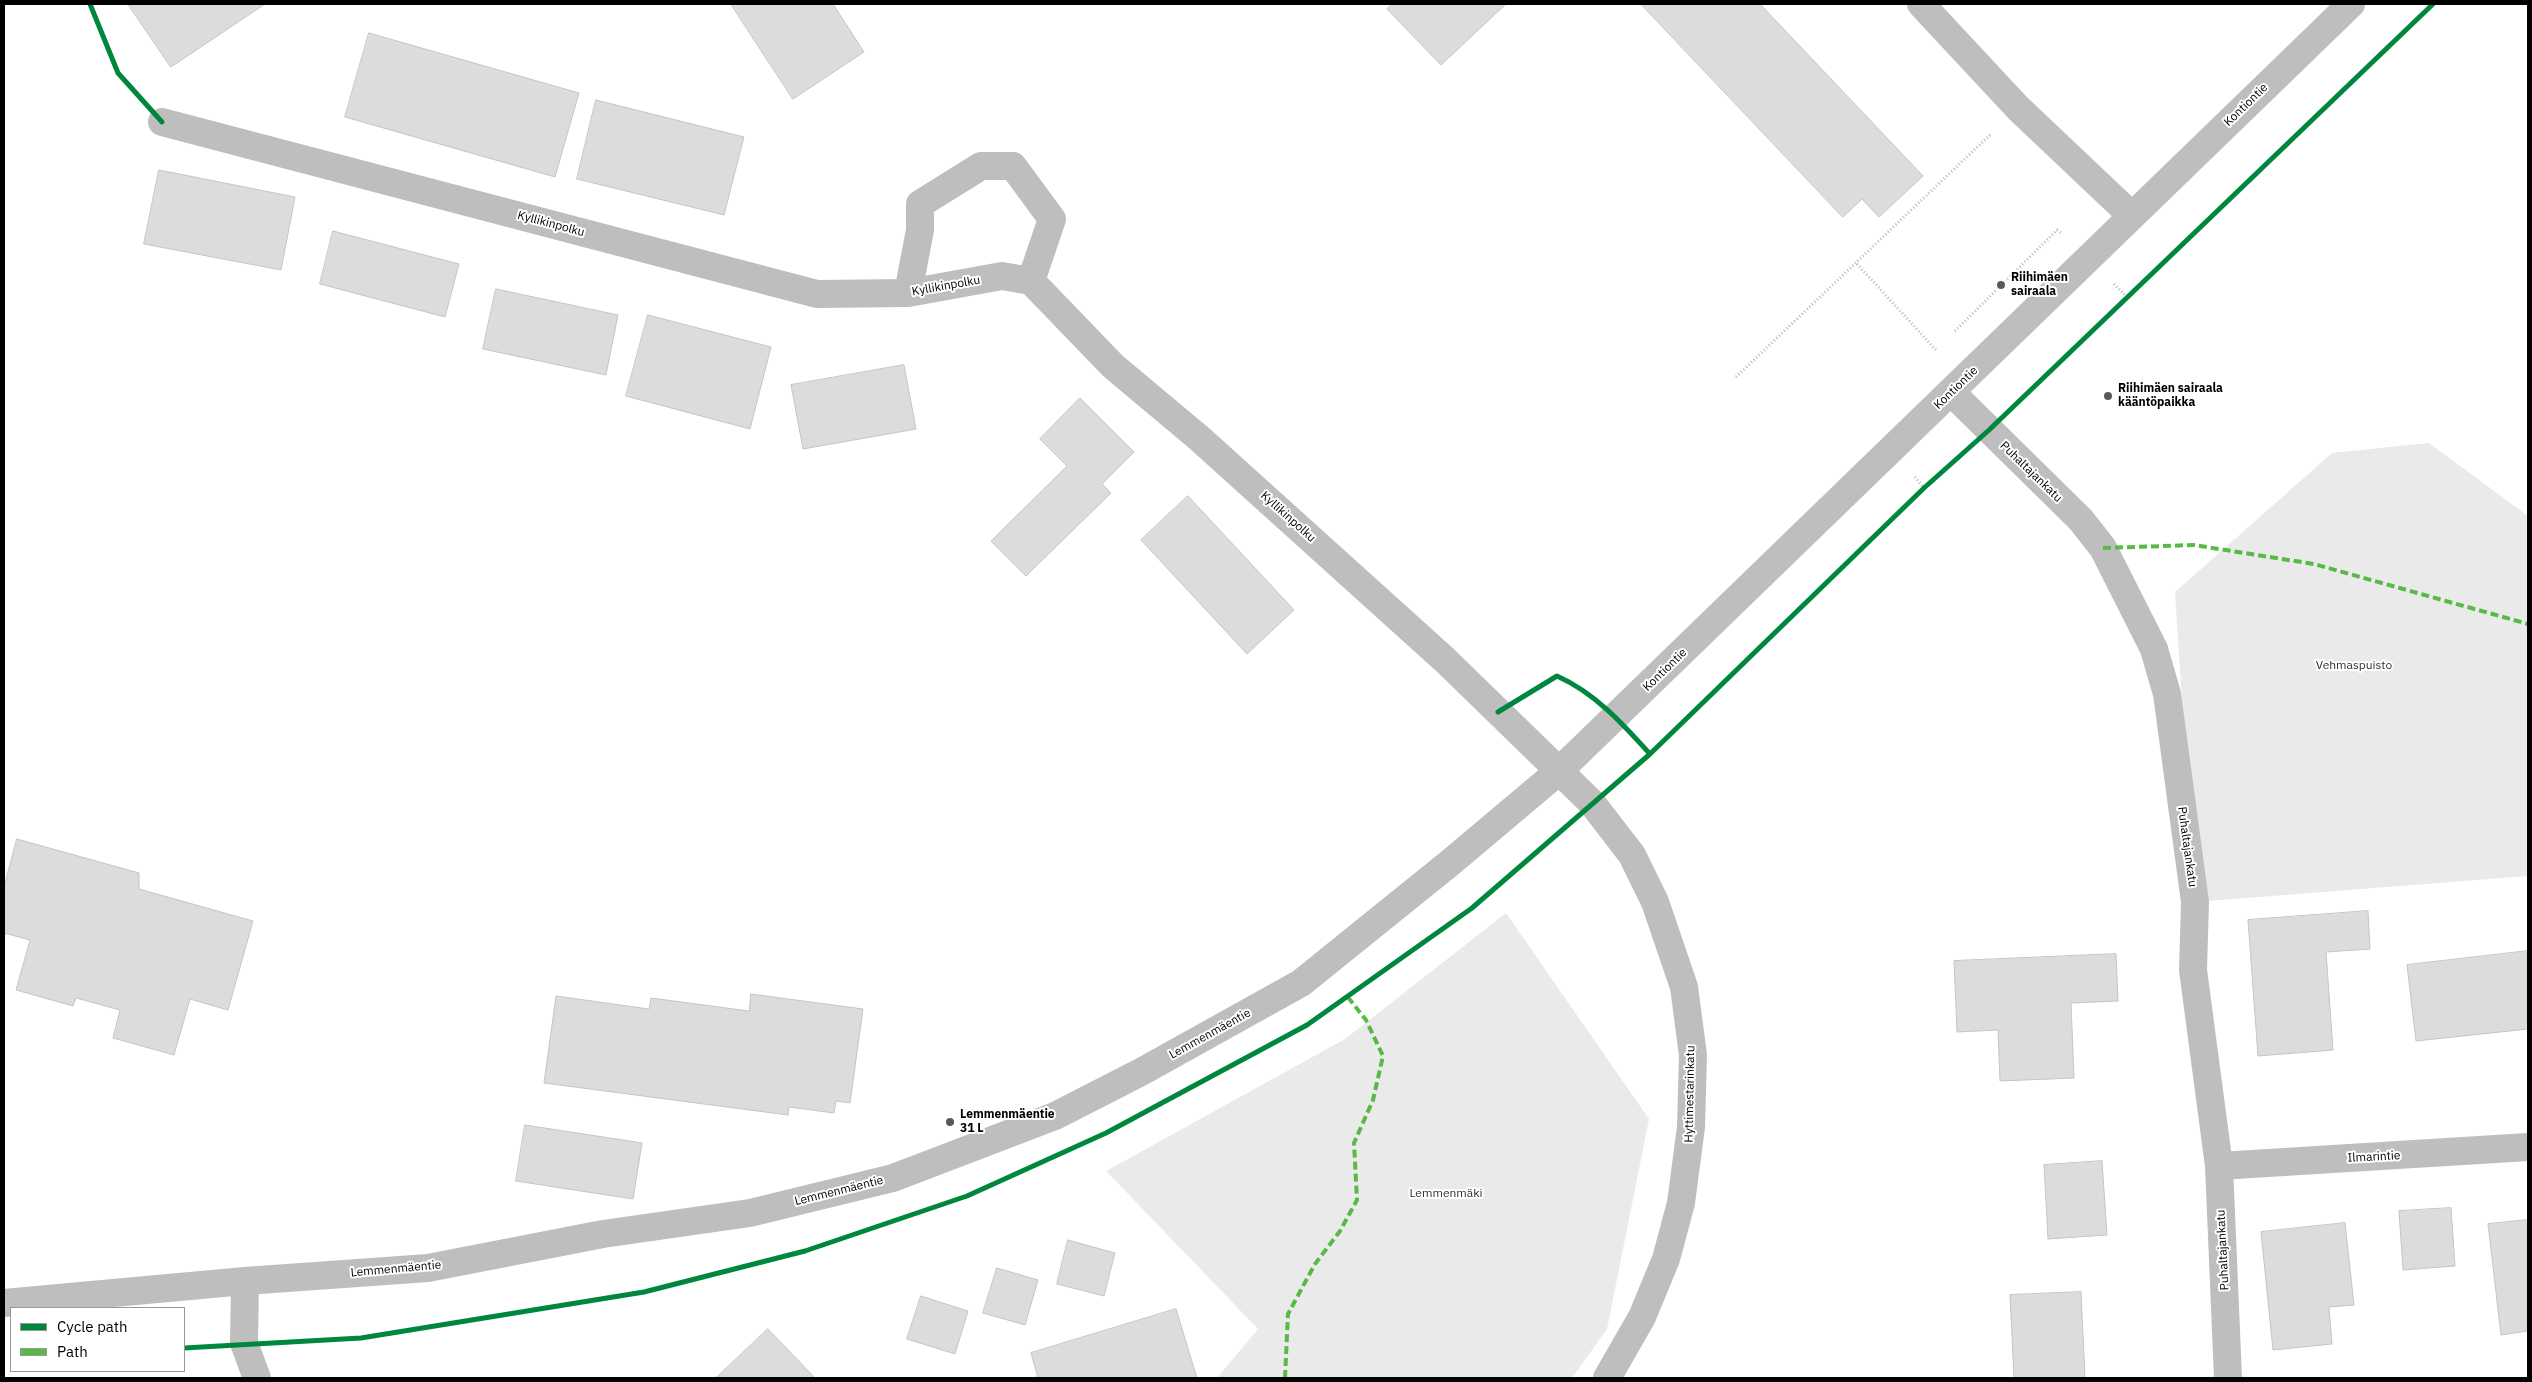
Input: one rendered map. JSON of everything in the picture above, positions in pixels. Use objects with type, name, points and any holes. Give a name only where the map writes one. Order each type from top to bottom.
[{"type":"street","points":[[1921,4],[2018,108],[2132,216]]},
{"type":"street","name":"Kontiontie","points":[[1560,771],[2351,4]]},
{"type":"street","name":"Kyllikinpolku","points":[[162,122],[817,294],[908,293],[1002,276],[1031,281],[1113,366],[1200,438],[1363,584],[1560,771]]},
{"type":"street","points":[[908,293],[920,230],[920,204],[981,166],[1013,166],[1052,219],[1031,281]]},
{"type":"street","name":"Puhaltajankatu","points":[[1950,392],[2081,520],[2103,548],[2154,649],[2167,694],[2195,902],[2193,970],[2219,1166],[2228,1378]]},
{"type":"street","name":"Lemmenmäentie","points":[[4,1303],[245,1281],[428,1268],[603,1234],[750,1213],[893,1178],[1055,1116],[1141,1072],[1301,983],[1560,771]]},
{"type":"street","name":"Hyttimestarinkatu","points":[[1560,771],[1592,803],[1632,855],[1655,902],[1684,987],[1693,1055],[1689,1145],[1681,1203],[1666,1259],[1642,1317],[1607,1378]]},
{"type":"street","name":"Ilmarintie","points":[[2219,1166],[2528,1147]]},
{"type":"street","points":[[245,1281],[244,1343],[257,1378]]},
{"type":"path","points":[[1736,377],[1857,264],[2018,108]]},
{"type":"path","points":[[1857,264],[1936,350]]},
{"type":"path","points":[[2121,304],[2135,291]]},
{"type":"path","points":[[1917,495],[1931,482]]},
{"type":"green space","name":"Vehmaspuisto","points":[[2429,443],[2528,516],[2528,876],[2195,902],[2175,592],[2332,453]]},
{"type":"green space","name":"Lemmenmäki","points":[[1506,913],[1649,1119],[1607,1329],[1572,1378],[1217,1378],[1258,1329],[1106,1171],[1345,1039]]},
{"type":"building","points":[[128,4],[265,4],[171,67]]},
{"type":"building","points":[[731,4],[833,4],[864,52],[793,99]]},
{"type":"building","points":[[1393,4],[1506,4],[1441,65],[1387,9]]},
{"type":"building","points":[[1641,4],[1760,4],[1923,176],[1879,217],[1862,199],[1843,217]]},
{"type":"building","points":[[369,33],[579,93],[555,177],[345,117]]},
{"type":"building","points":[[596,100],[744,137],[724,215],[577,179]]},
{"type":"building","points":[[159,170],[295,197],[281,270],[144,244]]},
{"type":"building","points":[[333,231],[459,264],[445,317],[320,284]]},
{"type":"building","points":[[496,289],[618,315],[606,375],[483,349]]},
{"type":"building","points":[[648,315],[771,347],[750,429],[626,396]]},
{"type":"building","points":[[904,365],[916,429],[803,449],[791,385]]},
{"type":"building","points":[[1080,398],[1134,452],[1102,484],[1111,493],[1026,576],[991,541],[1067,466],[1040,439]]},
{"type":"building","points":[[1188,496],[1294,610],[1247,654],[1141,540]]},
{"type":"building","points":[[17,839],[139,873],[139,889],[253,921],[228,1010],[190,999],[174,1055],[113,1038],[120,1010],[76,998],[73,1006],[16,990],[30,940],[4,933],[4,887]]},
{"type":"building","points":[[2368,911],[2370,949],[2326,952],[2333,1050],[2258,1056],[2248,920]]},
{"type":"building","points":[[2528,951],[2528,1029],[2416,1041],[2407,965]]},
{"type":"building","points":[[2116,954],[2118,1001],[2071,1003],[2074,1078],[2000,1081],[1998,1030],[1957,1032],[1954,961]]},
{"type":"building","points":[[751,994],[863,1009],[850,1103],[836,1101],[834,1113],[789,1107],[788,1115],[544,1083],[556,996],[649,1009],[651,998],[749,1011]]},
{"type":"building","points":[[525,1125],[642,1143],[633,1199],[516,1181]]},
{"type":"building","points":[[2102,1161],[2107,1235],[2048,1239],[2044,1165]]},
{"type":"building","points":[[2451,1208],[2455,1266],[2403,1270],[2399,1211]]},
{"type":"building","points":[[2528,1220],[2528,1331],[2501,1335],[2488,1224]]},
{"type":"building","points":[[2345,1223],[2354,1305],[2329,1307],[2332,1344],[2273,1350],[2261,1232]]},
{"type":"building","points":[[1068,1240],[1115,1253],[1104,1296],[1057,1284]]},
{"type":"building","points":[[997,1268],[1038,1280],[1025,1325],[983,1313]]},
{"type":"building","points":[[2081,1292],[2085,1378],[2014,1378],[2010,1295]]},
{"type":"building","points":[[921,1296],[968,1311],[955,1354],[907,1339]]},
{"type":"building","points":[[1176,1309],[1197,1378],[1038,1378],[1031,1353]]},
{"type":"building","points":[[768,1329],[815,1378],[716,1378]]},
{"type":"marked path","points":[[2103,548],[2194,545],[2314,564],[2528,624]]},
{"type":"marked path","points":[[1285,1378],[1288,1314],[1315,1264],[1340,1231],[1357,1200],[1354,1143],[1373,1100],[1383,1056],[1366,1020],[1347,996]]},
{"type":"cycle path","points":[[90,4],[118,73],[162,122]]},
{"type":"cycle path","points":[[185,1348],[361,1338],[644,1292],[805,1251],[967,1196],[1106,1133],[1307,1025],[1472,908],[1650,754],[1924,488],[1989,430],[2433,4]]},
{"type":"cycle path","points":[[1498,712],[1557,676],[1596,700],[1650,754]]},
{"type":"place","name":"Riihimäen sairaala","points":[[2001,285]]},
{"type":"place","name":"Riihimäen sairaala kääntöpaikka","points":[[2108,396]]},
{"type":"place","name":"Lemmenmäentie 31 L","points":[[950,1122]]}]
